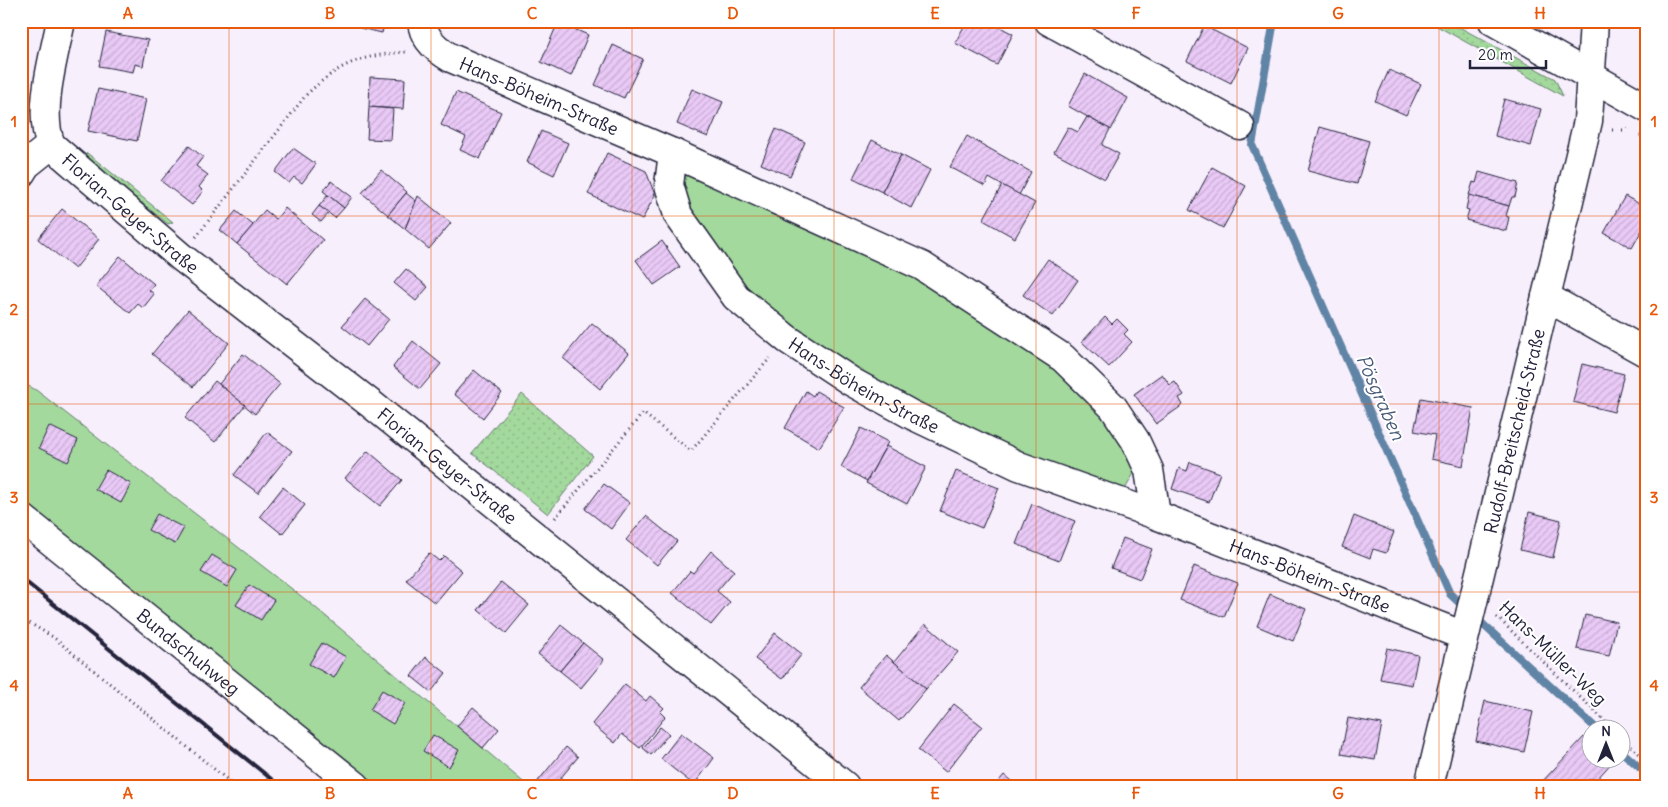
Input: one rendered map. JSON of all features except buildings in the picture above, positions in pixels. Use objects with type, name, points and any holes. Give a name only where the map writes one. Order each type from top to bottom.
[{"type":"street","name":"Florian-Geyer-Straße","points":[[61,21],[46,100],[45,122],[51,145],[181,257],[371,404],[845,786]]},
{"type":"street","points":[[1049,21],[1240,126]]},
{"type":"street","points":[[1493,21],[1647,108]]},
{"type":"street","name":"Rudolf-Breitscheid-Straße","points":[[1429,786],[1588,121],[1594,21]]},
{"type":"street","name":"Hans-Böheim-Straße","points":[[426,31],[437,50],[451,58],[673,153],[922,266],[1063,358],[1113,407],[1135,440],[1149,470],[1156,515]]},
{"type":"street","name":"Florian-Geyer-Straße","points":[[21,173],[26,165],[51,145]]},
{"type":"street","name":"Hans-Böheim-Straße","points":[[673,153],[669,185],[678,215],[736,297],[786,339],[869,391],[912,415],[1019,466],[1156,515],[1470,614]]},
{"type":"street","points":[[1546,297],[1647,353]]},
{"type":"street","name":"Bundschuhweg","points":[[21,517],[356,786]]},
{"type":"path","points":[[181,257],[306,95],[323,79],[354,61],[379,54],[407,52],[426,31]]},
{"type":"path","points":[[1611,130],[1629,130],[1647,139]]},
{"type":"path","points":[[538,538],[643,413],[691,451],[786,339]]},
{"type":"path","name":"Hans-Müller-Weg","points":[[1470,614],[1602,720]]},
{"type":"path","points":[[21,618],[53,637],[235,786]]},
{"type":"path","points":[[1630,745],[1647,761]]},
{"type":"green space","points":[[1428,21],[1448,21],[1555,79],[1563,96]]},
{"type":"green space","points":[[87,153],[173,222],[168,224],[84,157]]},
{"type":"green space","points":[[687,173],[915,274],[1054,362],[1101,407],[1139,464],[1123,493],[1021,459],[855,376],[743,292],[702,239],[680,188]]},
{"type":"green space","points":[[21,382],[36,390],[310,603],[528,786],[369,786],[121,588],[21,502]]},
{"type":"green space","points":[[522,394],[593,456],[548,514],[472,453]]},
{"type":"waterway","name":"Pösgraben","points":[[1274,21],[1252,145],[1450,594],[1465,608]]},
{"type":"waterway","name":"Pösgraben","points":[[1476,618],[1587,720]]},
{"type":"waterway","name":"Pösgraben","points":[[1630,759],[1647,774]]},
{"type":"railway","points":[[21,578],[280,786]]}]
